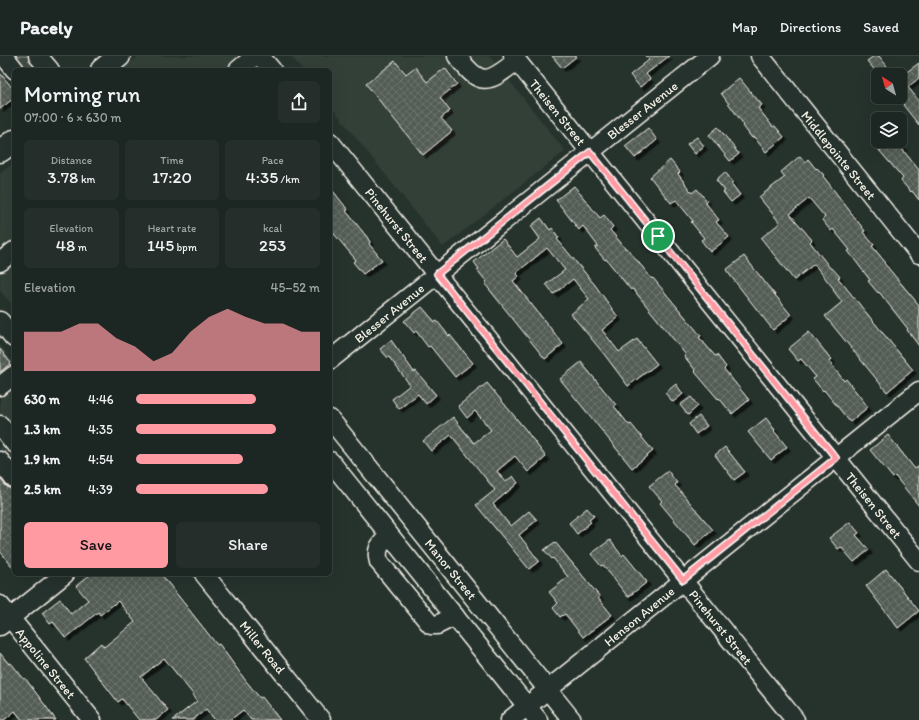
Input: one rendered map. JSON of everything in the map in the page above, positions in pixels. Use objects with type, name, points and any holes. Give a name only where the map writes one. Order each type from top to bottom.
[{"type":"main road","points":[[104,68],[119,56]]},
{"type":"main road","points":[[0,152],[12,142]]},
{"type":"street","points":[[4,56],[13,68]]},
{"type":"street","points":[[38,56],[48,68]]},
{"type":"street","points":[[240,68],[255,56]]},
{"type":"street","points":[[260,56],[270,68]]},
{"type":"street","points":[[457,56],[469,72],[481,79],[490,78],[501,73],[515,58]]},
{"type":"street","name":"Blesser Avenue","points":[[332,358],[710,56]]},
{"type":"street","name":"Middlepointe Street","points":[[760,56],[919,254]]},
{"type":"street","name":"Theisen Street","points":[[515,58],[919,561]]},
{"type":"street","name":"Pinehurst Street","points":[[332,144],[795,720]]},
{"type":"street","points":[[0,262],[12,252]]},
{"type":"street","points":[[0,320],[12,335]]},
{"type":"street","name":"Henson Avenue","points":[[510,720],[532,713],[548,690],[683,580],[919,392]]},
{"type":"street","name":"Manor Street","points":[[332,421],[572,720]]},
{"type":"street","points":[[0,425],[12,440]]},
{"type":"street","points":[[0,461],[12,476]]},
{"type":"street","name":"Manor Street","points":[[332,464],[532,713]]},
{"type":"street","points":[[389,535],[378,548],[377,555],[379,562],[431,625],[437,625],[455,616]]},
{"type":"street","points":[[3,616],[62,576]]},
{"type":"street","name":"Miller Road","points":[[206,576],[321,720]]},
{"type":"street","name":"Appoline Street","points":[[3,616],[92,720]]},
{"type":"shaded area","points":[[15,56],[33,56],[36,65],[32,68],[26,68]]},
{"type":"shaded area","points":[[139,56],[268,56],[253,68],[124,68]]},
{"type":"shaded area","points":[[291,56],[490,56],[565,151],[443,247],[332,108],[332,68],[300,68]]},
{"type":"shaded area","points":[[12,164],[12,305],[0,290],[0,174]]},
{"type":"shaded area","points":[[0,345],[12,360],[12,486],[0,471]]},
{"type":"building","points":[[552,56],[577,56],[562,68]]},
{"type":"building","points":[[646,56],[669,56],[646,74],[650,79],[640,87],[630,75],[649,60]]},
{"type":"building","points":[[874,56],[879,56],[888,68],[873,68],[867,61]]},
{"type":"building","points":[[395,61],[406,74],[415,67],[427,82],[445,68],[457,84],[440,98],[450,111],[441,118],[452,131],[423,155],[366,84]]},
{"type":"building","points":[[919,63],[919,78],[908,87],[919,101],[919,125],[903,105],[907,104],[907,72]]},
{"type":"building","points":[[0,73],[12,88],[12,100],[0,109]]},
{"type":"building","points":[[739,78],[762,105],[758,108],[773,127],[775,126],[784,137],[766,152],[754,137],[752,138],[721,93]]},
{"type":"building","points":[[718,127],[739,154],[730,161],[709,135]]},
{"type":"building","points":[[648,128],[657,140],[635,158],[625,146]]},
{"type":"building","points":[[697,137],[704,146],[695,154],[687,144]]},
{"type":"building","points":[[904,148],[902,149],[919,170],[919,200],[901,181],[903,178],[878,149]]},
{"type":"building","points":[[800,156],[805,162],[808,159],[816,169],[817,168],[824,175],[823,176],[865,231],[863,232],[874,245],[872,246],[885,262],[884,263],[919,305],[919,346],[907,330],[908,329],[879,292],[878,293],[868,281],[870,280],[848,251],[850,250],[833,229],[831,231],[822,220],[825,217],[809,198],[790,214],[812,240],[810,242],[831,269],[832,268],[840,277],[838,278],[913,370],[887,392],[825,316],[842,302],[833,290],[834,289],[814,264],[794,280],[761,238],[780,223],[759,197],[785,177],[781,172]]},
{"type":"building","points":[[670,160],[680,172],[678,174],[692,193],[697,189],[707,201],[705,202],[719,220],[716,222],[729,237],[710,252],[701,240],[704,238],[691,222],[693,221],[676,200],[671,203],[650,177]]},
{"type":"building","points":[[725,172],[733,182],[731,183],[740,195],[731,202],[723,192],[725,191],[716,180]]},
{"type":"building","points":[[574,186],[600,218],[604,215],[613,227],[610,230],[652,279],[653,278],[701,336],[699,337],[715,356],[717,355],[726,367],[724,369],[749,400],[732,414],[695,372],[696,371],[684,356],[686,355],[633,289],[631,290],[595,248],[598,246],[583,226],[579,230],[556,200]]},
{"type":"building","points":[[332,190],[348,210],[346,211],[367,237],[370,242],[369,244],[382,260],[363,274],[353,262],[356,260],[332,231]]},
{"type":"building","points":[[541,218],[550,230],[552,228],[559,238],[557,239],[595,285],[618,317],[602,330],[619,352],[637,339],[657,364],[628,386],[571,314],[589,299],[573,279],[554,294],[546,284],[565,270],[547,248],[516,273],[519,276],[513,281],[563,344],[545,359],[485,284],[487,282],[477,270],[479,269],[474,262],[503,239],[517,257],[540,239],[531,226]]},
{"type":"building","points":[[744,256],[791,315],[773,330],[726,270]]},
{"type":"building","points":[[422,307],[435,322],[437,321],[449,336],[450,335],[473,363],[455,377],[430,346],[428,347],[416,331],[414,333],[404,321]]},
{"type":"building","points":[[809,332],[832,360],[829,361],[844,381],[846,379],[868,407],[850,422],[813,379],[816,377],[801,359],[798,361],[788,349]]},
{"type":"building","points":[[391,340],[414,372],[416,371],[436,395],[426,404],[418,394],[399,409],[392,399],[410,385],[389,357],[388,358],[380,349]]},
{"type":"building","points":[[0,349],[11,363],[0,372]]},
{"type":"building","points":[[581,362],[616,405],[614,406],[629,425],[631,424],[653,451],[632,468],[560,379]]},
{"type":"building","points":[[487,383],[546,457],[528,472],[515,456],[497,471],[505,482],[513,476],[518,483],[493,504],[508,523],[511,526],[529,511],[537,520],[519,535],[539,561],[529,569],[476,505],[495,490],[451,435],[431,451],[423,441],[453,417],[474,443],[491,430],[475,411],[467,418],[458,406]]},
{"type":"building","points":[[676,384],[683,394],[673,402],[665,393]]},
{"type":"building","points":[[691,397],[698,406],[688,415],[680,405]]},
{"type":"building","points":[[699,416],[707,426],[696,434],[689,424]]},
{"type":"building","points":[[766,418],[787,447],[771,460],[748,432]]},
{"type":"building","points":[[888,435],[915,469],[919,466],[919,506],[895,476],[893,478],[870,450]]},
{"type":"building","points":[[725,447],[745,472],[734,480],[715,455]]},
{"type":"building","points":[[668,471],[677,483],[675,485],[713,530],[695,545],[660,503],[662,501],[649,486]]},
{"type":"building","points":[[0,478],[6,486],[12,490],[12,566],[0,551]]},
{"type":"building","points":[[587,508],[594,516],[589,520],[591,522],[577,534],[569,523]]},
{"type":"building","points":[[850,522],[859,533],[856,535],[869,550],[854,562],[841,547],[838,549],[829,538]]},
{"type":"building","points":[[610,540],[622,556],[624,554],[647,582],[628,597],[603,565],[601,566],[591,554]]},
{"type":"building","points":[[555,542],[600,597],[598,598],[612,615],[583,637],[565,614],[560,617],[553,608],[558,603],[549,592],[568,577],[553,558],[552,559],[544,550]]},
{"type":"building","points":[[886,569],[919,611],[898,628],[866,586]]},
{"type":"building","points":[[88,576],[163,576],[217,645],[219,644],[246,681],[260,698],[262,697],[280,720],[251,720],[243,710],[230,720],[215,720],[206,709],[193,720],[173,720],[197,701],[164,658],[141,677],[168,710],[156,720],[139,720],[122,699],[118,702],[84,658],[101,643],[104,647],[135,622],[118,601],[100,615],[98,612],[66,638],[53,622],[50,624],[42,613],[60,599],[71,614],[88,600],[76,586]]},
{"type":"building","points":[[0,653],[9,664],[11,663],[24,679],[25,678],[56,720],[22,720],[15,711],[4,720],[0,720]]},
{"type":"route","points":[[590,152],[658,236],[836,458],[683,580],[437,274],[590,152]]}]
